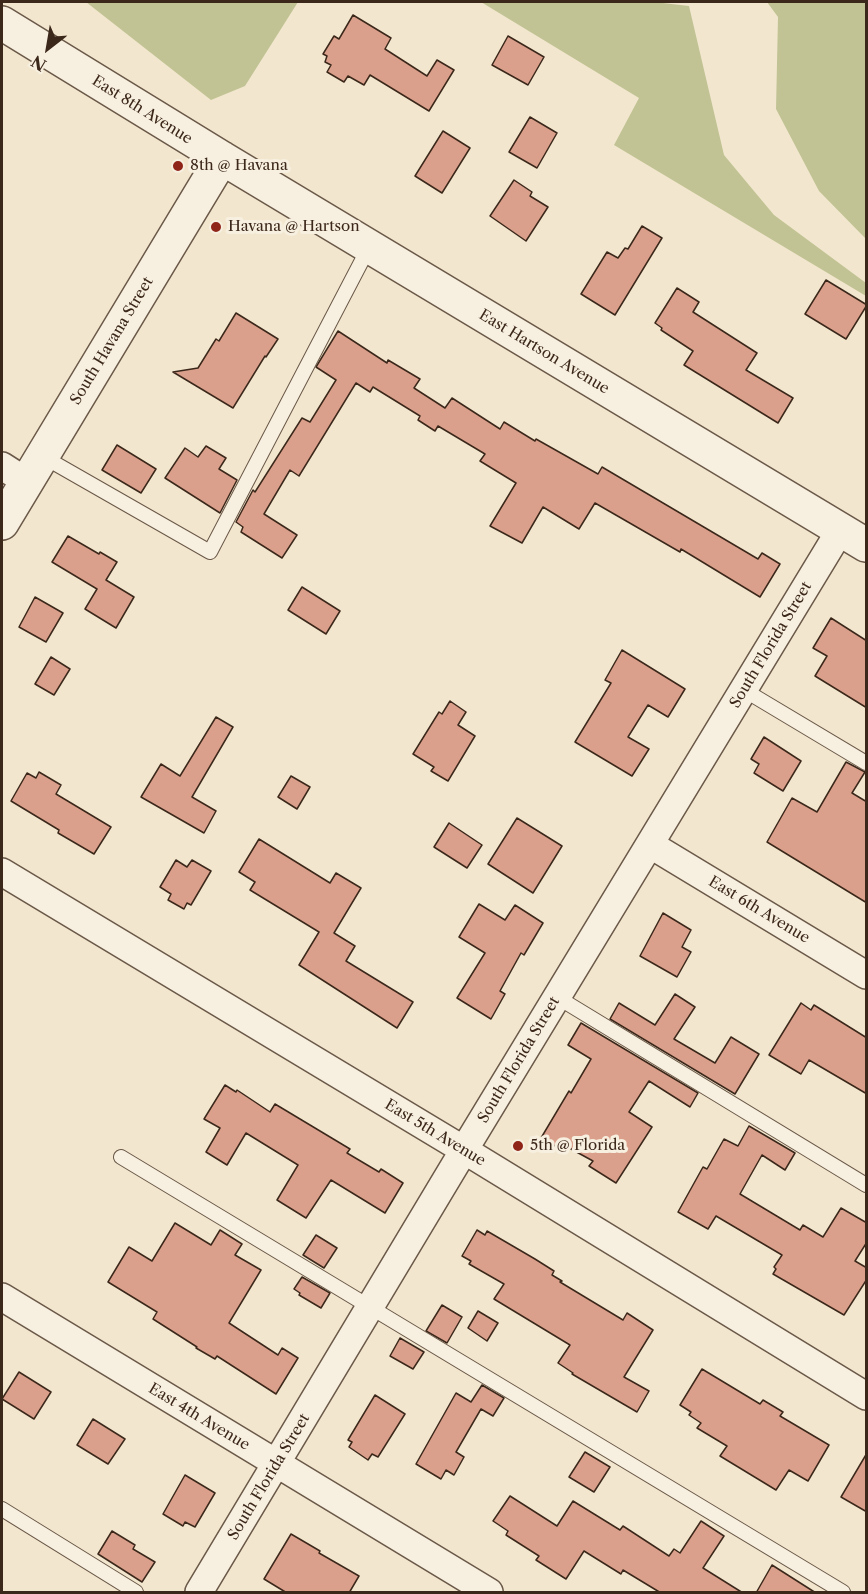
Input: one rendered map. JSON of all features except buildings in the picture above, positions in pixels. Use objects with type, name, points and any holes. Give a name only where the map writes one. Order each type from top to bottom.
[{"type":"street","name":"East 8th Avenue","points":[[2,23],[222,158]]},
{"type":"street","name":"East Hartson Avenue","points":[[222,158],[854,537]]},
{"type":"street","name":"South Havana Street","points":[[2,524],[23,468],[222,158]]},
{"type":"street","name":"South Florida Street","points":[[199,1593],[464,1150],[744,690],[854,537]]},
{"type":"street","name":"East 6th Avenue","points":[[651,845],[867,975]]},
{"type":"street","name":"East 5th Avenue","points":[[2,872],[867,1396]]},
{"type":"street","name":"East 4th Avenue","points":[[2,1297],[489,1593]]},
{"type":"lane","points":[[23,468],[210,552],[369,247]]},
{"type":"lane","points":[[744,690],[867,763]]},
{"type":"lane","points":[[557,998],[867,1185]]},
{"type":"lane","points":[[121,1157],[843,1593]]},
{"type":"lane","points":[[2,1509],[136,1593]]},
{"type":"green space","points":[[86,2],[298,2],[245,86],[211,100]]},
{"type":"green space","points":[[481,2],[654,2],[689,6],[724,155],[774,215],[866,283],[866,296],[614,145],[639,98]]},
{"type":"green space","points":[[767,2],[866,2],[866,239],[819,191],[776,109],[778,17]]},
{"type":"place","name":"8th @ Havana","points":[[178,166]]},
{"type":"place","name":"Havana @ Hartson","points":[[216,227]]},
{"type":"place","name":"5th @ Florida","points":[[518,1146]]}]
